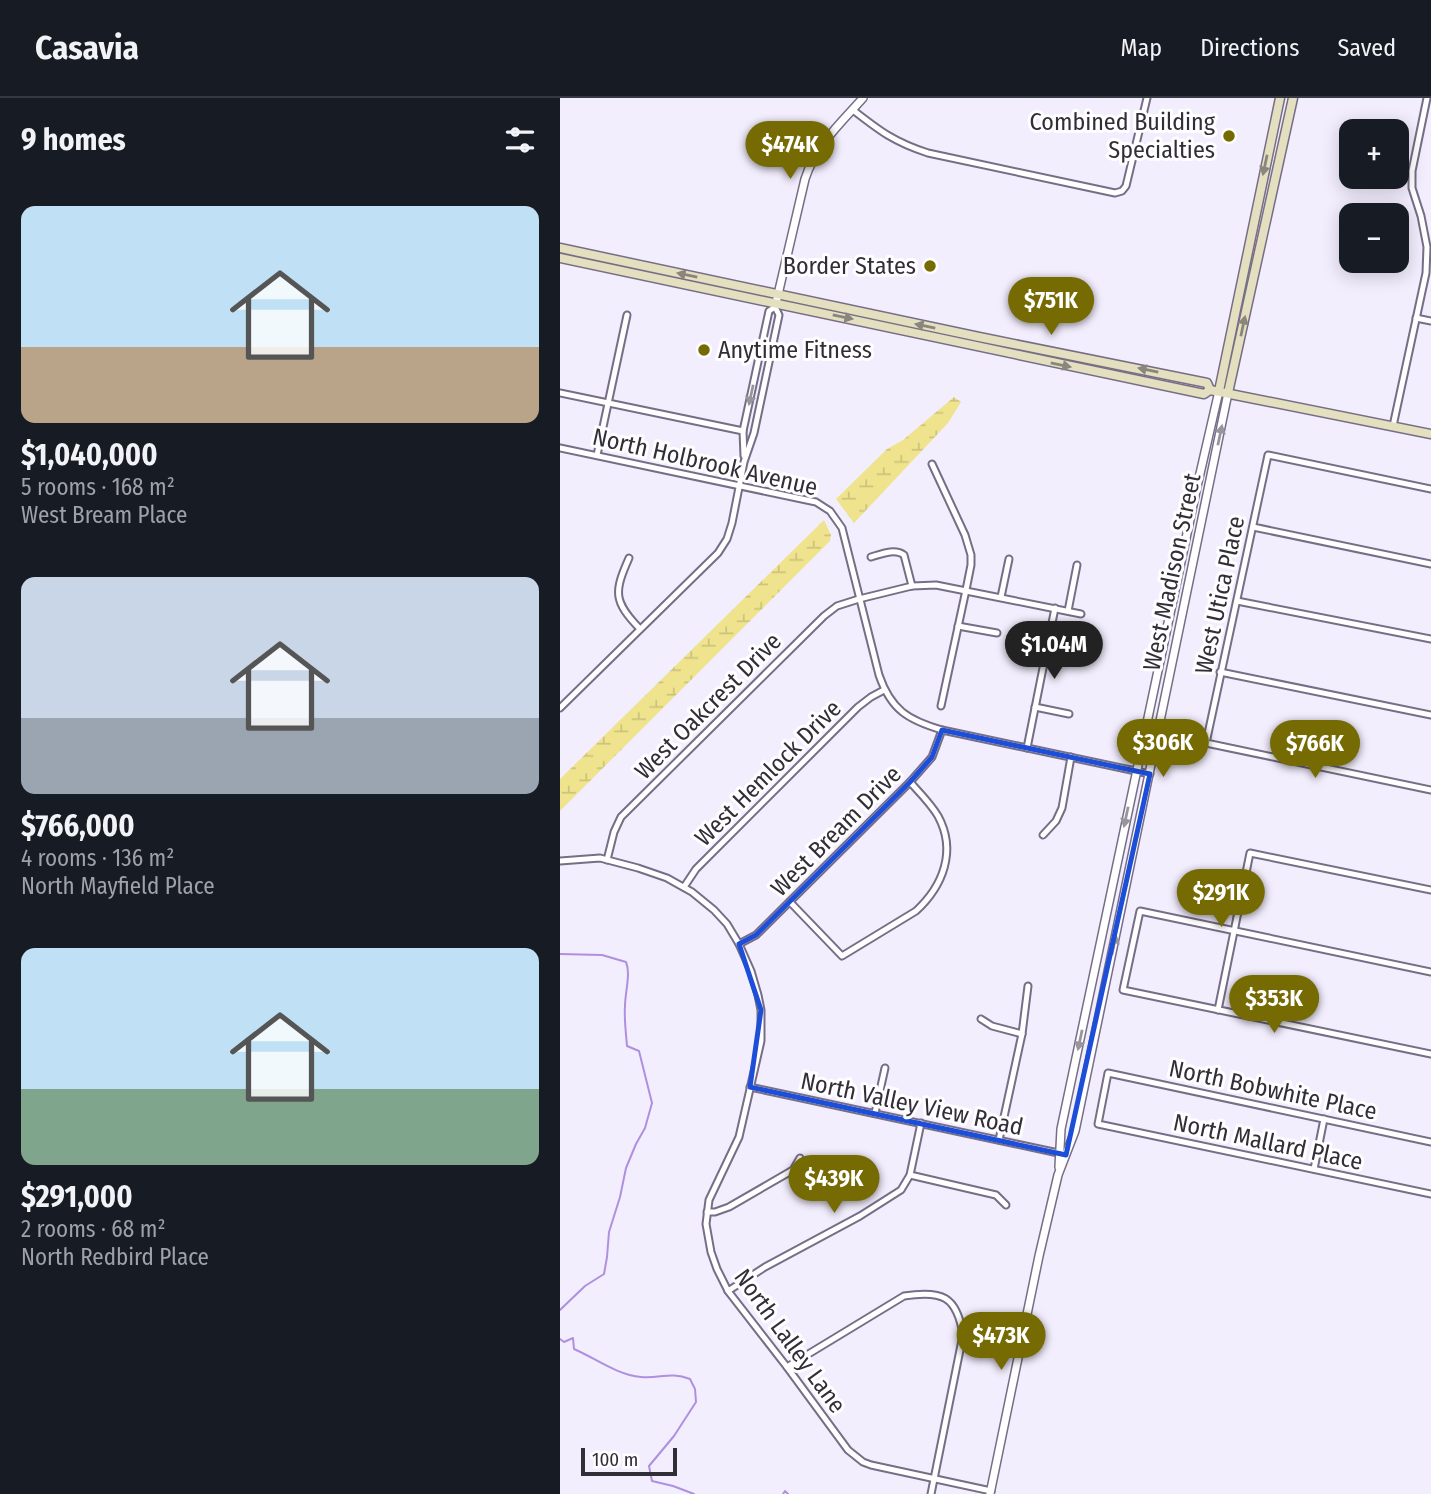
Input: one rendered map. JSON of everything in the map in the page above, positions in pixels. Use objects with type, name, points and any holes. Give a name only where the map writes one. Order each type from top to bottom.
[{"type":"main road","name":"West Madison Street","points":[[1219,391],[1279,98]]},
{"type":"main road","name":"West Madison Street","points":[[1219,391],[1293,98]]},
{"type":"main road","points":[[560,248],[777,302]]},
{"type":"main road","points":[[560,258],[1204,394],[1219,391],[1431,434]]},
{"type":"street","points":[[562,704],[718,553],[730,532],[744,462],[754,433],[779,315],[777,302],[805,179],[820,146],[863,98]]},
{"type":"street","points":[[853,110],[886,136],[906,146],[1115,193],[1126,186],[1147,98]]},
{"type":"street","points":[[1393,426],[1426,273],[1427,247],[1412,188],[1412,171],[1427,98]]},
{"type":"street","points":[[744,462],[743,430],[769,311],[777,302]]},
{"type":"street","points":[[597,455],[627,315]]},
{"type":"street","points":[[1416,318],[1431,321]]},
{"type":"street","name":"West Madison Street","points":[[1063,1154],[1061,1129],[1219,391]]},
{"type":"street","name":"West Madison Street","points":[[990,1493],[1058,1175],[1063,1154],[1074,1131],[1150,774],[1219,391]]},
{"type":"street","points":[[560,393],[743,430]]},
{"type":"street","name":"North Holbrook Avenue","points":[[560,448],[811,500],[830,511],[842,528],[884,690],[902,713],[942,730],[1150,774]]},
{"type":"street","name":"West Utica Place","points":[[1431,489],[1268,454],[1206,743],[1431,790]]},
{"type":"street","points":[[932,464],[969,547],[971,565],[941,706]]},
{"type":"street","points":[[1253,527],[1431,564]]},
{"type":"street","points":[[871,556],[895,551],[902,553],[912,586]]},
{"type":"street","points":[[629,558],[619,579],[619,598],[626,614],[640,629]]},
{"type":"street","points":[[1001,597],[1010,559]]},
{"type":"street","points":[[1068,611],[1077,565]]},
{"type":"street","name":"West Oakcrest Drive","points":[[607,860],[621,817],[837,606],[912,586],[936,585],[1081,614]]},
{"type":"street","points":[[1237,601],[1431,639]]},
{"type":"street","points":[[1027,748],[1055,608]]},
{"type":"street","points":[[958,626],[998,633]]},
{"type":"street","points":[[1014,638],[1082,652]]},
{"type":"street","points":[[1220,673],[1431,715]]},
{"type":"street","name":"West Hemlock Drive","points":[[684,887],[696,869],[858,707],[884,690]]},
{"type":"street","points":[[1035,707],[1069,714]]},
{"type":"street","name":"West Bream Drive","points":[[739,944],[756,935],[910,782],[932,757],[942,730]]},
{"type":"street","points":[[1043,835],[1056,821],[1062,808],[1072,757]]},
{"type":"street","points":[[790,902],[842,956],[924,904],[942,876],[946,842],[937,814],[910,782]]},
{"type":"street","points":[[1218,1010],[1250,853],[1431,890]]},
{"type":"street","name":"North Lalley Lane","points":[[560,862],[593,858],[607,860],[639,868],[684,887],[714,910],[727,925],[751,971],[761,1010],[761,1041],[736,1144],[712,1192],[706,1224],[711,1252],[727,1291],[856,1457],[871,1465],[990,1493]]},
{"type":"street","points":[[1431,972],[1140,911],[1123,990],[1431,1054]]},
{"type":"street","points":[[999,1140],[1022,1034],[1028,986]]},
{"type":"street","points":[[981,1018],[992,1027],[1022,1034]]},
{"type":"street","points":[[876,1113],[885,1068]]},
{"type":"street","name":"North Bobwhite Place","points":[[1097,1124],[1108,1073],[1431,1142]]},
{"type":"street","name":"North Valley View Road","points":[[750,1087],[1063,1154]]},
{"type":"street","points":[[1314,1169],[1324,1119]]},
{"type":"street","points":[[727,1291],[901,1190],[910,1175],[921,1123]]},
{"type":"street","name":"North Mallard Place","points":[[1097,1124],[1431,1194]]},
{"type":"street","points":[[707,1212],[722,1210],[751,1195],[793,1170],[800,1158]]},
{"type":"street","points":[[910,1175],[996,1195],[1006,1205]]},
{"type":"street","points":[[787,1367],[904,1296],[924,1293],[938,1295],[952,1303],[960,1315],[963,1335],[931,1494]]},
{"type":"highlighted area","points":[[942,730],[1150,774],[1066,1155],[750,1087],[761,1010],[739,944],[756,935],[910,782],[932,757]]},
{"type":"green space","points":[[954,397],[961,402],[948,423],[854,523],[836,499],[887,449],[903,440]]},
{"type":"green space","points":[[824,520],[831,535],[830,541],[560,811],[560,779]]},
{"type":"waterway","points":[[560,954],[602,955],[626,962],[627,1046],[639,1051],[652,1103],[645,1128],[626,1168],[609,1232],[604,1274],[585,1286],[560,1310]]},
{"type":"waterway","points":[[560,1339],[564,1342],[573,1338],[574,1349],[632,1376],[671,1375],[690,1379],[695,1389],[696,1402],[674,1436],[649,1466],[652,1481],[694,1494]]},
{"type":"waterway","points":[[783,1494],[785,1491],[788,1494]]},
{"type":"place","name":"Combined Building Specialties","points":[[1229,136]]},
{"type":"place","name":"Border States","points":[[930,266]]},
{"type":"place","name":"Anytime Fitness","points":[[704,350]]}]
